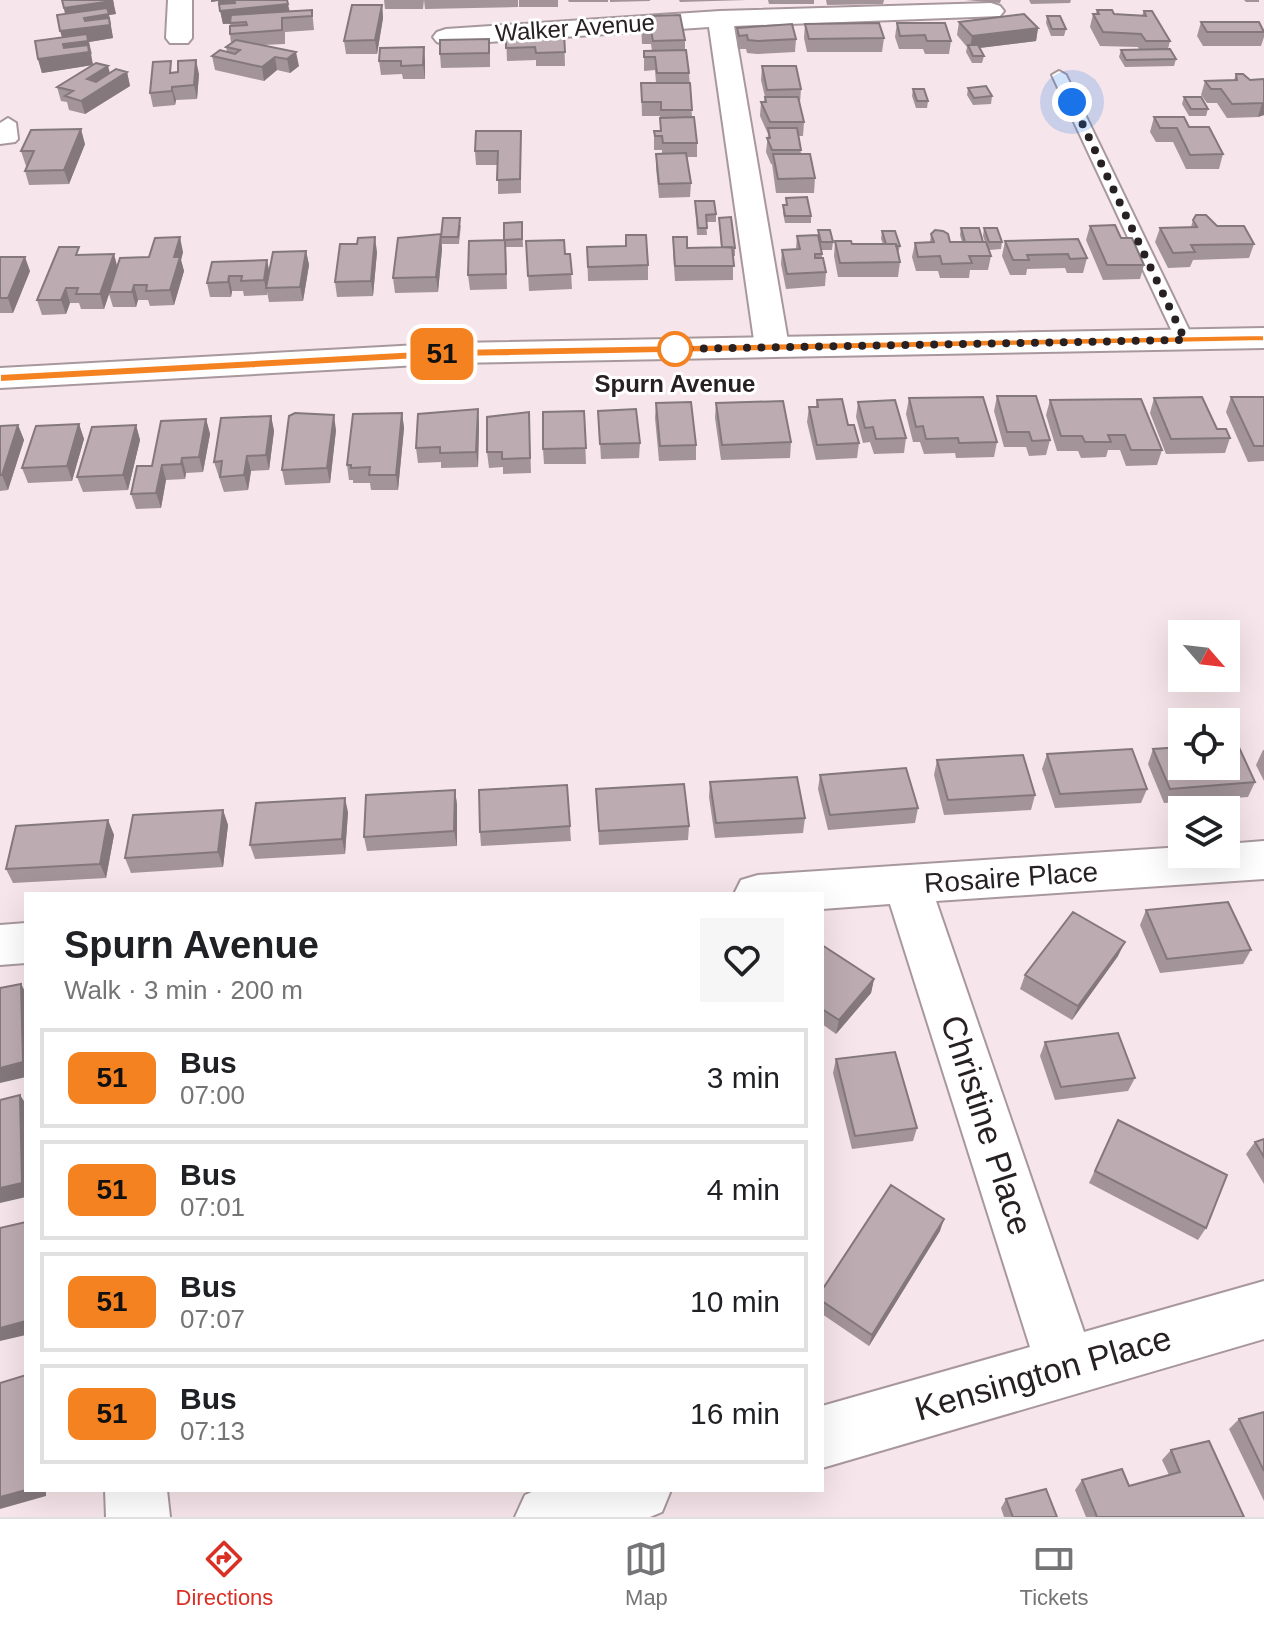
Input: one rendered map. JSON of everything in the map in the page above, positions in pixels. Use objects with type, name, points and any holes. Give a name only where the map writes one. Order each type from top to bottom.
[{"type":"street","points":[[179,38],[180,0]]},
{"type":"street","name":"Walker Avenue","points":[[446,37],[720,19],[991,11]]},
{"type":"street","points":[[720,19],[772,347]]},
{"type":"street","points":[[0,378],[455,353],[1264,338]]},
{"type":"street","name":"Rosaire Place","points":[[788,892],[1264,860]]},
{"type":"street","name":"Christine Place","points":[[907,884],[1066,1366]]},
{"type":"street","points":[[0,945],[24,943]]},
{"type":"street","name":"Kensington Place","points":[[824,1436],[1264,1310]]},
{"type":"street","points":[[136,1492],[138,1517]]},
{"type":"street","points":[[547,1517],[633,1492]]},
{"type":"lane","points":[[1059,75],[1185,340]]},
{"type":"lane","points":[[0,139],[10,139],[8,123]]},
{"type":"building","points":[[62,0],[112,0],[112,1],[64,8]]},
{"type":"building","points":[[234,0],[287,0],[288,4],[220,11],[219,4],[235,3]]},
{"type":"building","points":[[352,5],[382,5],[375,40],[344,41]]},
{"type":"building","points":[[107,8],[109,14],[84,18],[85,21],[109,18],[110,25],[60,31],[57,15]]},
{"type":"building","points":[[312,10],[312,16],[282,18],[282,30],[230,34],[230,26],[247,25],[246,22],[230,23],[231,15]]},
{"type":"building","points":[[1097,10],[1146,16],[1144,11],[1152,11],[1170,41],[1146,41],[1141,34],[1103,32],[1093,14],[1099,14]]},
{"type":"building","points":[[1024,14],[1038,28],[972,36],[959,22]]},
{"type":"building","points":[[680,15],[685,40],[653,41],[651,31],[642,31],[641,25],[650,25],[648,16]]},
{"type":"building","points":[[1047,16],[1060,16],[1066,29],[1052,29]]},
{"type":"building","points":[[1201,22],[1259,22],[1264,32],[1207,32]]},
{"type":"building","points":[[879,23],[884,38],[809,39],[805,24]]},
{"type":"building","points":[[897,23],[945,23],[951,41],[927,41],[925,35],[900,36]]},
{"type":"building","points":[[792,24],[796,39],[748,40],[747,35],[739,36],[737,28]]},
{"type":"building","points":[[564,33],[565,52],[536,53],[535,47],[506,48],[506,35]]},
{"type":"building","points":[[87,34],[88,41],[63,44],[64,48],[88,45],[89,52],[38,59],[35,41]]},
{"type":"building","points":[[489,39],[489,53],[440,54],[440,40]]},
{"type":"building","points":[[236,40],[296,52],[287,59],[275,57],[262,67],[212,56],[220,50],[235,54],[240,50],[226,47]]},
{"type":"building","points":[[968,45],[978,45],[984,56],[973,56]]},
{"type":"building","points":[[424,47],[423,65],[401,66],[401,61],[379,61],[380,48]]},
{"type":"building","points":[[1170,49],[1176,59],[1126,60],[1121,50]]},
{"type":"building","points":[[686,50],[689,73],[657,73],[655,57],[644,57],[644,51]]},
{"type":"building","points":[[196,60],[194,85],[150,93],[153,62],[171,61],[170,73],[178,72],[178,61]]},
{"type":"building","points":[[96,63],[108,66],[87,79],[96,82],[116,69],[127,72],[81,101],[65,96],[73,91],[57,87]]},
{"type":"building","points":[[762,66],[796,66],[801,89],[767,90]]},
{"type":"building","points":[[1236,74],[1243,74],[1250,80],[1264,79],[1264,103],[1232,104],[1221,89],[1211,89],[1205,81],[1237,80]]},
{"type":"building","points":[[641,83],[690,83],[692,110],[661,110],[661,102],[642,102]]},
{"type":"building","points":[[986,86],[992,96],[974,98],[968,88]]},
{"type":"building","points":[[913,89],[924,89],[928,101],[917,101]]},
{"type":"building","points":[[765,97],[798,97],[804,122],[770,122],[761,102],[766,102]]},
{"type":"building","points":[[1184,97],[1201,97],[1208,109],[1191,109]]},
{"type":"building","points":[[694,117],[697,143],[663,143],[662,136],[655,136],[654,131],[661,131],[660,118]]},
{"type":"building","points":[[1154,117],[1184,117],[1189,127],[1209,127],[1223,154],[1190,155],[1177,128],[1160,128]]},
{"type":"building","points":[[768,128],[797,128],[801,150],[772,150],[767,138],[770,138]]},
{"type":"building","points":[[81,129],[64,170],[25,171],[34,151],[21,151],[31,130]]},
{"type":"building","points":[[476,131],[521,131],[520,179],[497,180],[498,151],[475,151]]},
{"type":"building","points":[[686,153],[691,183],[659,184],[656,154]]},
{"type":"building","points":[[773,154],[810,154],[815,178],[778,179]]},
{"type":"building","points":[[807,197],[811,216],[785,216],[783,205],[787,205],[786,198]]},
{"type":"building","points":[[695,201],[714,201],[716,214],[706,215],[707,228],[698,228]]},
{"type":"building","points":[[1196,215],[1206,215],[1217,226],[1244,226],[1254,244],[1191,245],[1195,252],[1173,253],[1160,228],[1197,227],[1193,220]]},
{"type":"building","points":[[731,217],[735,248],[722,247],[719,218]]},
{"type":"building","points":[[443,218],[460,218],[458,237],[441,237]]},
{"type":"building","points":[[522,222],[522,239],[504,240],[504,223]]},
{"type":"building","points":[[1115,225],[1121,238],[1132,238],[1144,265],[1107,265],[1090,226]]},
{"type":"building","points":[[961,228],[979,228],[983,242],[965,242]]},
{"type":"building","points":[[984,228],[997,228],[1002,242],[989,242]]},
{"type":"building","points":[[818,230],[830,230],[833,242],[821,242]]},
{"type":"building","points":[[935,230],[948,234],[950,242],[986,242],[991,256],[969,256],[972,263],[942,264],[940,256],[918,257],[915,243],[934,242],[931,234]]},
{"type":"building","points":[[882,231],[895,231],[900,246],[886,244]]},
{"type":"building","points":[[441,234],[436,277],[393,278],[398,238]]},
{"type":"building","points":[[626,235],[646,235],[648,265],[588,267],[587,247],[626,246]]},
{"type":"building","points":[[818,235],[822,254],[815,254],[815,258],[823,258],[826,272],[787,274],[782,250],[800,249],[797,236]]},
{"type":"building","points":[[180,237],[174,257],[180,257],[170,290],[146,291],[147,285],[134,285],[132,292],[109,292],[120,258],[149,257],[155,238]]},
{"type":"building","points":[[375,237],[371,281],[335,282],[340,244],[357,244],[358,238]]},
{"type":"building","points":[[673,237],[687,237],[687,248],[732,247],[734,266],[675,266]]},
{"type":"building","points":[[1078,239],[1087,258],[1070,259],[1068,254],[1027,255],[1029,260],[1013,260],[1005,241]]},
{"type":"building","points":[[505,240],[506,274],[468,275],[469,241]]},
{"type":"building","points":[[564,240],[565,254],[570,254],[572,274],[528,276],[526,241]]},
{"type":"building","points":[[835,241],[896,244],[900,262],[840,263]]},
{"type":"building","points":[[59,247],[79,247],[76,255],[114,254],[100,294],[76,294],[78,288],[66,288],[61,300],[37,300]]},
{"type":"building","points":[[306,251],[300,287],[266,288],[273,252]]},
{"type":"building","points":[[0,257],[25,257],[8,298],[0,298]]},
{"type":"building","points":[[267,260],[264,280],[241,281],[242,276],[229,276],[228,282],[207,283],[212,262]]},
{"type":"building","points":[[997,396],[1036,396],[1050,440],[1032,441],[1029,432],[1007,432]]},
{"type":"building","points":[[983,397],[997,442],[959,443],[958,438],[926,439],[923,426],[916,427],[909,398]]},
{"type":"building","points":[[1202,397],[1217,429],[1226,429],[1230,438],[1171,439],[1154,398]]},
{"type":"building","points":[[1231,397],[1264,397],[1264,446],[1254,446]]},
{"type":"building","points":[[842,399],[848,425],[854,425],[859,443],[817,445],[809,407],[818,407],[817,400]]},
{"type":"building","points":[[1141,399],[1162,450],[1131,450],[1125,435],[1108,435],[1111,442],[1085,442],[1082,436],[1061,436],[1050,400]]},
{"type":"building","points":[[895,400],[906,438],[876,439],[873,427],[865,428],[858,402]]},
{"type":"building","points":[[783,401],[791,442],[722,445],[716,403]]},
{"type":"building","points":[[691,402],[696,445],[660,446],[656,403]]},
{"type":"building","points":[[478,409],[476,452],[440,453],[440,447],[416,448],[418,414]]},
{"type":"building","points":[[636,409],[640,443],[600,444],[598,411]]},
{"type":"building","points":[[584,411],[586,448],[543,449],[543,412]]},
{"type":"building","points":[[529,412],[530,458],[502,459],[502,452],[487,452],[487,417]]},
{"type":"building","points":[[295,413],[334,415],[327,468],[282,470],[289,416]]},
{"type":"building","points":[[402,413],[396,475],[369,475],[370,467],[351,468],[347,465],[353,414]]},
{"type":"building","points":[[271,416],[266,455],[247,456],[244,475],[220,477],[222,461],[214,462],[221,418]]},
{"type":"building","points":[[206,419],[199,457],[182,458],[181,464],[162,465],[156,493],[131,494],[137,466],[152,466],[161,421]]},
{"type":"building","points":[[79,424],[67,466],[22,468],[36,426]]},
{"type":"building","points":[[18,425],[2,475],[0,475],[0,426]]},
{"type":"building","points":[[136,425],[123,475],[77,477],[92,427]]},
{"type":"building","points":[[1168,748],[1168,780],[1240,780],[1240,750],[1255,782],[1170,789],[1153,749]]},
{"type":"building","points":[[1132,749],[1147,789],[1060,794],[1047,754]]},
{"type":"building","points":[[1023,755],[1035,795],[948,800],[937,760]]},
{"type":"building","points":[[906,768],[918,808],[830,815],[820,775]]},
{"type":"building","points":[[797,777],[805,818],[716,823],[710,782]]},
{"type":"building","points":[[684,784],[689,826],[599,831],[596,789]]},
{"type":"building","points":[[567,785],[570,826],[480,832],[479,790]]},
{"type":"building","points":[[455,790],[454,831],[364,837],[366,795]]},
{"type":"building","points":[[345,798],[342,839],[250,845],[256,803]]},
{"type":"building","points":[[223,810],[218,852],[125,858],[133,815]]},
{"type":"building","points":[[108,820],[100,864],[6,869],[16,826]]},
{"type":"building","points":[[1228,902],[1251,950],[1167,959],[1146,910]]},
{"type":"building","points":[[1073,912],[1125,942],[1078,1006],[1025,975]]},
{"type":"building","points":[[824,946],[874,979],[839,1020],[824,1010]]},
{"type":"building","points":[[21,984],[23,1062],[0,1068],[0,988]]},
{"type":"building","points":[[1118,1033],[1135,1078],[1061,1087],[1045,1042]]},
{"type":"building","points":[[895,1052],[917,1128],[855,1136],[836,1059]]},
{"type":"building","points":[[20,1095],[22,1183],[0,1188],[0,1100]]},
{"type":"building","points":[[1118,1120],[1227,1175],[1206,1228],[1095,1171]]},
{"type":"building","points":[[1264,1139],[1264,1157],[1255,1142]]},
{"type":"building","points":[[891,1185],[944,1219],[872,1335],[824,1302],[824,1287]]},
{"type":"building","points":[[24,1222],[24,1322],[0,1328],[0,1228]]},
{"type":"building","points":[[24,1376],[24,1491],[0,1497],[0,1383]]},
{"type":"building","points":[[1264,1412],[1264,1471],[1239,1419]]},
{"type":"building","points":[[1209,1441],[1244,1517],[1097,1517],[1082,1480],[1122,1469],[1129,1486],[1180,1472],[1171,1450]]},
{"type":"building","points":[[1046,1489],[1057,1517],[1013,1517],[1006,1499]]},
{"type":"bus line","name":"51","points":[[0,378],[455,353],[1264,338]]},
{"type":"place","name":"Spurn Avenue","points":[[675,349]]},
{"type":"route","points":[[675,349],[1185,340],[1072,102]]}]
